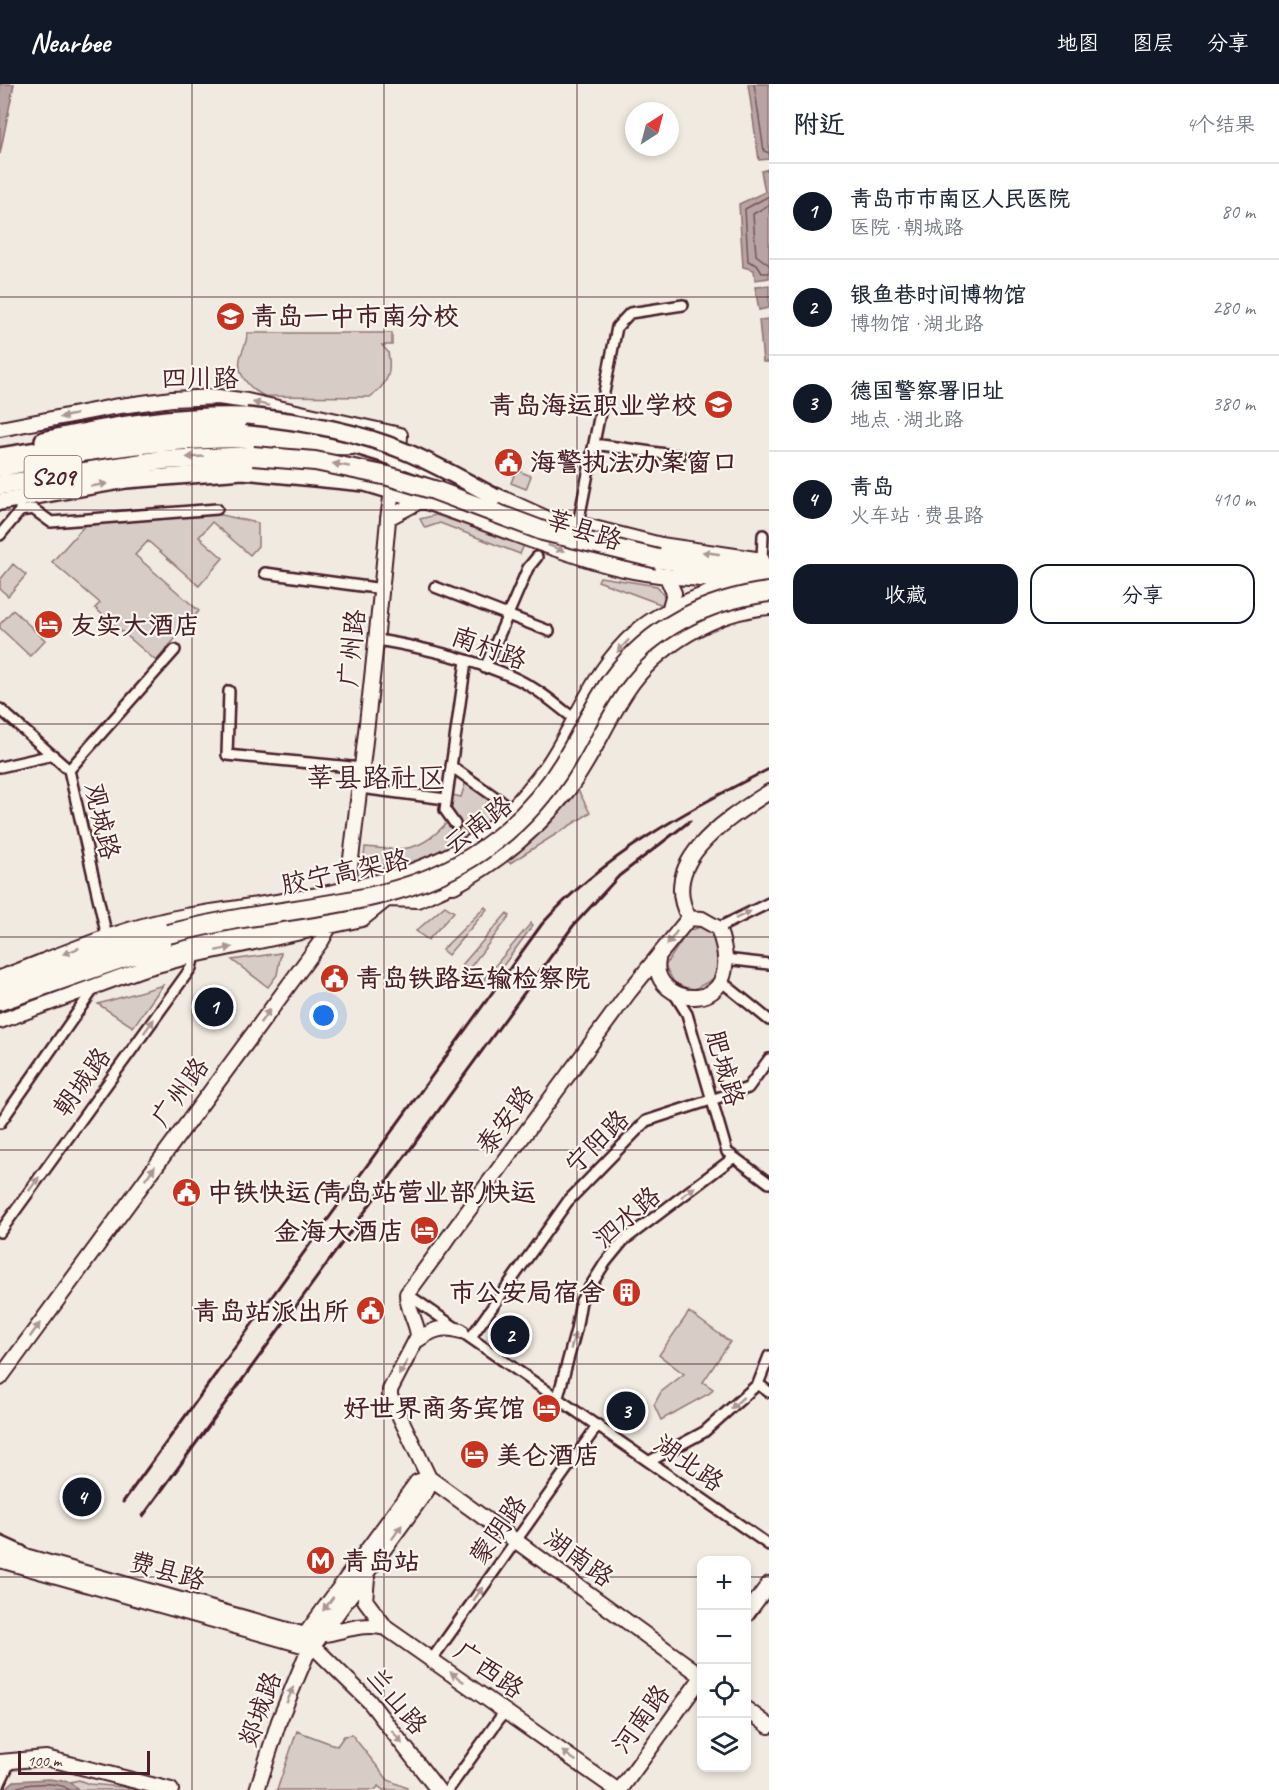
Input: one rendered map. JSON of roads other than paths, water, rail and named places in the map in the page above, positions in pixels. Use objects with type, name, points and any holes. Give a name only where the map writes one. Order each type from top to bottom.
[{"type":"highway","points":[[0,467],[103,448],[199,439],[250,438],[327,446],[352,445]]},
{"type":"highway","name":"S209","points":[[0,485],[184,458],[253,456],[315,461],[388,476],[434,490],[543,531],[662,567]]},
{"type":"highway","points":[[495,497],[599,543],[662,567],[767,567]]},
{"type":"highway","points":[[453,884],[476,872],[525,835],[567,788],[625,689],[650,659],[700,626],[766,598]]},
{"type":"highway","name":"胶宁高架路","points":[[0,991],[98,954],[168,934],[243,918],[326,906],[383,894],[429,879],[462,863],[504,834],[540,796],[565,762],[605,691],[642,647],[693,612],[723,601],[766,598]]},
{"type":"main road","name":"四川路","points":[[0,429],[113,407],[172,399],[218,397],[247,401],[400,435]]},
{"type":"main road","points":[[0,454],[46,439],[147,420],[186,416],[246,416],[309,424],[373,440],[421,459],[495,497]]},
{"type":"main road","name":"四川路","points":[[0,454],[160,430],[240,426],[295,432],[399,459]]},
{"type":"main road","name":"广州路","points":[[0,1378],[333,922],[345,888],[360,788],[378,640],[388,518],[399,459],[400,435]]},
{"type":"main road","name":"莘县路","points":[[399,459],[570,524],[767,567]]},
{"type":"main road","points":[[0,502],[19,505],[126,480],[243,471],[365,483],[392,491]]},
{"type":"main road","name":"莘县路","points":[[392,491],[613,567],[662,567],[740,582],[766,598]]},
{"type":"main road","points":[[388,518],[422,500]]},
{"type":"main road","points":[[662,567],[674,592],[669,611]]},
{"type":"main road","points":[[740,582],[767,567]]},
{"type":"main road","name":"云南路","points":[[0,978],[106,937],[184,916],[271,904],[413,872],[475,840],[512,809],[548,764],[594,683],[615,654],[636,632],[669,611],[740,582]]},
{"type":"main road","name":"云南路","points":[[333,922],[387,899],[441,880],[509,837],[558,785],[622,681],[664,638],[695,619],[769,599]]},
{"type":"main road","points":[[688,918],[682,907],[681,890],[689,857],[707,838],[769,792]]},
{"type":"main road","points":[[688,918],[702,919],[718,928],[724,945],[726,972],[722,982],[710,993],[693,999],[685,998],[661,981],[656,967],[658,960],[688,918],[692,872],[696,862],[713,843],[769,803]]},
{"type":"main road","points":[[387,899],[418,900],[453,884]]},
{"type":"main road","points":[[0,1021],[97,984],[194,955],[333,922]]},
{"type":"main road","points":[[0,1003],[127,959],[182,944],[333,922]]},
{"type":"main road","name":"泰安路","points":[[411,1297],[629,992],[658,960]]},
{"type":"main road","name":"泰安路","points":[[411,1297],[644,988],[661,981]]},
{"type":"main road","points":[[318,1642],[427,1490],[429,1478],[390,1396],[390,1390],[416,1341],[417,1327],[407,1306],[411,1297]]},
{"type":"main road","points":[[416,1341],[436,1328],[449,1327],[466,1334]]},
{"type":"main road","points":[[305,1635],[417,1482],[429,1478]]},
{"type":"main road","name":"湖南路","points":[[429,1478],[697,1673]]},
{"type":"main road","name":"费县路","points":[[0,1549],[305,1635]]},
{"type":"main road","name":"费县路","points":[[0,1560],[318,1642]]},
{"type":"main road","points":[[368,1573],[364,1590],[365,1600],[386,1628]]},
{"type":"main road","points":[[751,1610],[769,1584]]},
{"type":"main road","points":[[318,1642],[351,1628],[378,1626],[386,1628]]},
{"type":"main road","name":"广西路","points":[[386,1628],[618,1790]]},
{"type":"main road","name":"兰山路","points":[[305,1635],[318,1642],[363,1694],[438,1790]]},
{"type":"main road","name":"郯城路","points":[[257,1790],[279,1721],[306,1656],[318,1642]]},
{"type":"main road","name":"河南路","points":[[618,1790],[697,1684]]},
{"type":"main road","points":[[751,1712],[769,1726]]},
{"type":"main road","points":[[5,1762],[46,1758],[171,1790]]},
{"type":"street","points":[[578,524],[617,327],[630,313],[683,305]]},
{"type":"street","points":[[594,444],[680,456]]},
{"type":"street","points":[[0,535],[19,505],[33,508],[51,522],[217,508]]},
{"type":"street","points":[[763,535],[767,567]]},
{"type":"street","points":[[485,668],[528,568],[537,557]]},
{"type":"street","points":[[265,573],[383,589]]},
{"type":"street","points":[[435,587],[549,631]]},
{"type":"street","name":"南村路","points":[[378,640],[431,650],[517,679],[544,694],[591,731]]},
{"type":"street","points":[[69,770],[175,650]]},
{"type":"street","points":[[455,824],[445,810],[466,661]]},
{"type":"street","points":[[229,691],[227,755],[362,768]]},
{"type":"street","name":"观城路","points":[[0,709],[69,770],[106,937]]},
{"type":"street","points":[[0,766],[53,755]]},
{"type":"street","points":[[451,766],[512,809]]},
{"type":"street","points":[[360,788],[446,799]]},
{"type":"street","points":[[718,928],[769,903]]},
{"type":"street","name":"朝城路","points":[[0,1232],[190,968],[194,955]]},
{"type":"street","points":[[725,959],[769,964]]},
{"type":"street","name":"肥城路","points":[[661,981],[676,995],[687,1014],[727,1152],[733,1158]]},
{"type":"street","points":[[722,982],[769,1020]]},
{"type":"street","points":[[0,1123],[97,984]]},
{"type":"street","name":"肥城路","points":[[687,1014],[693,999]]},
{"type":"street","name":"宁阳路","points":[[466,1334],[568,1201],[646,1121],[748,1088],[769,1059]]},
{"type":"street","points":[[733,1158],[769,1183]]},
{"type":"street","name":"泗水路","points":[[558,1397],[576,1330],[581,1301],[605,1263],[623,1241],[733,1158]]},
{"type":"street","name":"湖北路","points":[[411,1297],[769,1545]]},
{"type":"street","points":[[650,1461],[704,1432],[758,1384],[769,1356]]},
{"type":"street","points":[[758,1384],[769,1392]]},
{"type":"street","name":"蒙阴路","points":[[432,1659],[598,1425]]},
{"type":"street","points":[[0,1540],[34,1559]]},
{"type":"street","points":[[448,1790],[505,1711]]},
{"type":"street","points":[[0,1783],[5,1762]]},
{"type":"water","points":[[0,84],[14,84],[0,154]]},
{"type":"water","points":[[748,84],[769,84],[769,159],[759,160]]},
{"type":"water","points":[[769,169],[769,278],[755,280],[754,270],[743,267],[739,204],[765,192],[761,171]]},
{"type":"water","points":[[769,286],[769,308],[759,310],[755,287]]},
{"type":"water","points":[[769,319],[769,362],[763,362],[759,320]]},
{"type":"water","points":[[49,1779],[70,1782],[78,1790],[4,1790],[14,1781]]},
{"type":"railway","points":[[123,1502],[542,924],[566,899],[619,855],[677,818],[769,769]]},
{"type":"railway","points":[[143,1516],[573,926],[619,876],[690,821]]},
{"type":"place","name":"青岛一中市南分校","points":[[230,316]]},
{"type":"place","name":"青岛海运职业学校","points":[[718,405]]},
{"type":"place","name":"海警执法办案窗口","points":[[509,462]]},
{"type":"place","name":"友实大酒店","points":[[49,625]]},
{"type":"place","name":"青岛铁路运输检察院","points":[[335,978]]},
{"type":"place","name":"青岛市市南区人民医院","points":[[214,1007]]},
{"type":"place","name":"中铁快运(青岛站营业部)快运","points":[[186,1192]]},
{"type":"place","name":"金海大酒店","points":[[425,1231]]},
{"type":"place","name":"市公安局宿舍","points":[[626,1292]]},
{"type":"place","name":"青岛站派出所","points":[[370,1311]]},
{"type":"place","name":"银鱼巷时间博物馆","points":[[510,1335]]},
{"type":"place","name":"好世界商务宾馆","points":[[546,1408]]},
{"type":"place","name":"德国警察署旧址","points":[[626,1411]]},
{"type":"place","name":"美仑酒店","points":[[475,1455]]},
{"type":"place","name":"青岛","points":[[82,1497]]},
{"type":"place","name":"青岛站","points":[[321,1561]]},
{"type":"district","name":"莘县路社区","points":[[376,777]]}]
